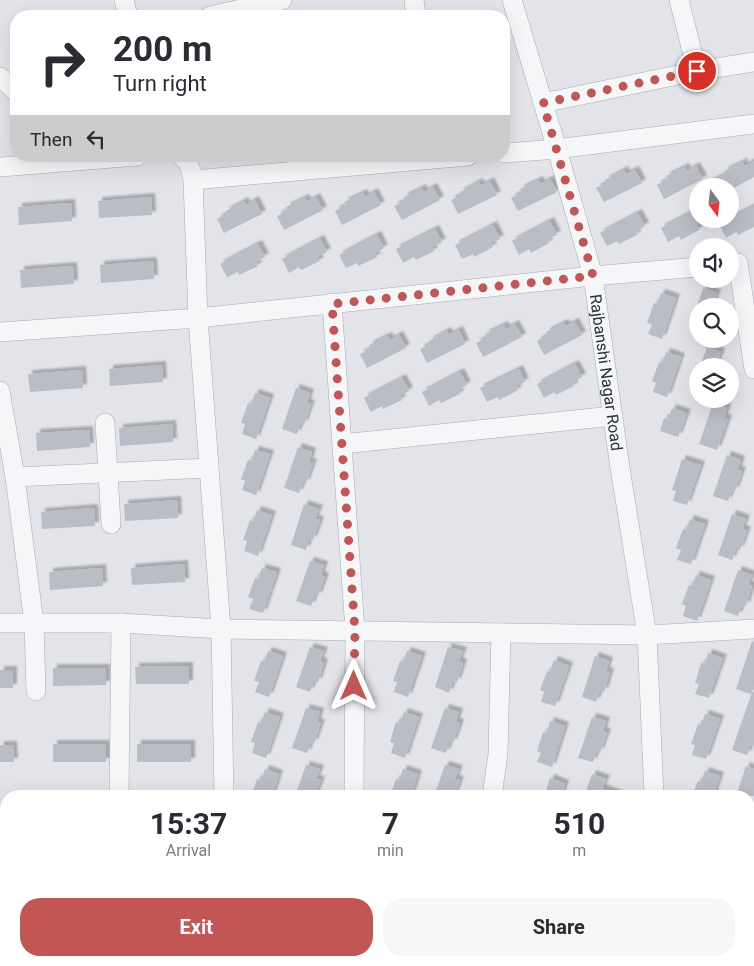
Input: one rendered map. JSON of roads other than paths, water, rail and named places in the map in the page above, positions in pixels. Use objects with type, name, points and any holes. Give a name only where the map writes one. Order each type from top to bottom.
[{"type":"street","points":[[237,10],[282,0]]},
{"type":"street","name":"Rajbanshi Nagar Road","points":[[512,0],[593,276],[612,416],[647,635]]},
{"type":"street","points":[[679,0],[697,71]]},
{"type":"street","points":[[543,103],[697,71],[754,62]]},
{"type":"street","points":[[0,77],[10,86]]},
{"type":"street","points":[[510,153],[557,149],[754,124]]},
{"type":"street","points":[[0,167],[62,162]]},
{"type":"street","points":[[187,162],[190,165],[193,180],[198,318],[221,629],[224,790]]},
{"type":"street","points":[[193,180],[399,162]]},
{"type":"street","points":[[741,263],[754,369]]},
{"type":"street","points":[[0,332],[198,318],[593,276],[689,268]]},
{"type":"street","points":[[332,304],[355,631],[354,790]]},
{"type":"street","points":[[0,391],[15,477],[34,623],[36,691]]},
{"type":"street","points":[[342,444],[612,416]]},
{"type":"street","points":[[105,423],[112,524]]},
{"type":"street","points":[[15,477],[209,468]]},
{"type":"street","points":[[0,623],[120,623],[221,629],[647,635],[754,629]]},
{"type":"street","points":[[119,790],[120,623]]},
{"type":"street","points":[[493,790],[498,754],[501,633]]},
{"type":"street","points":[[647,635],[654,790]]}]
